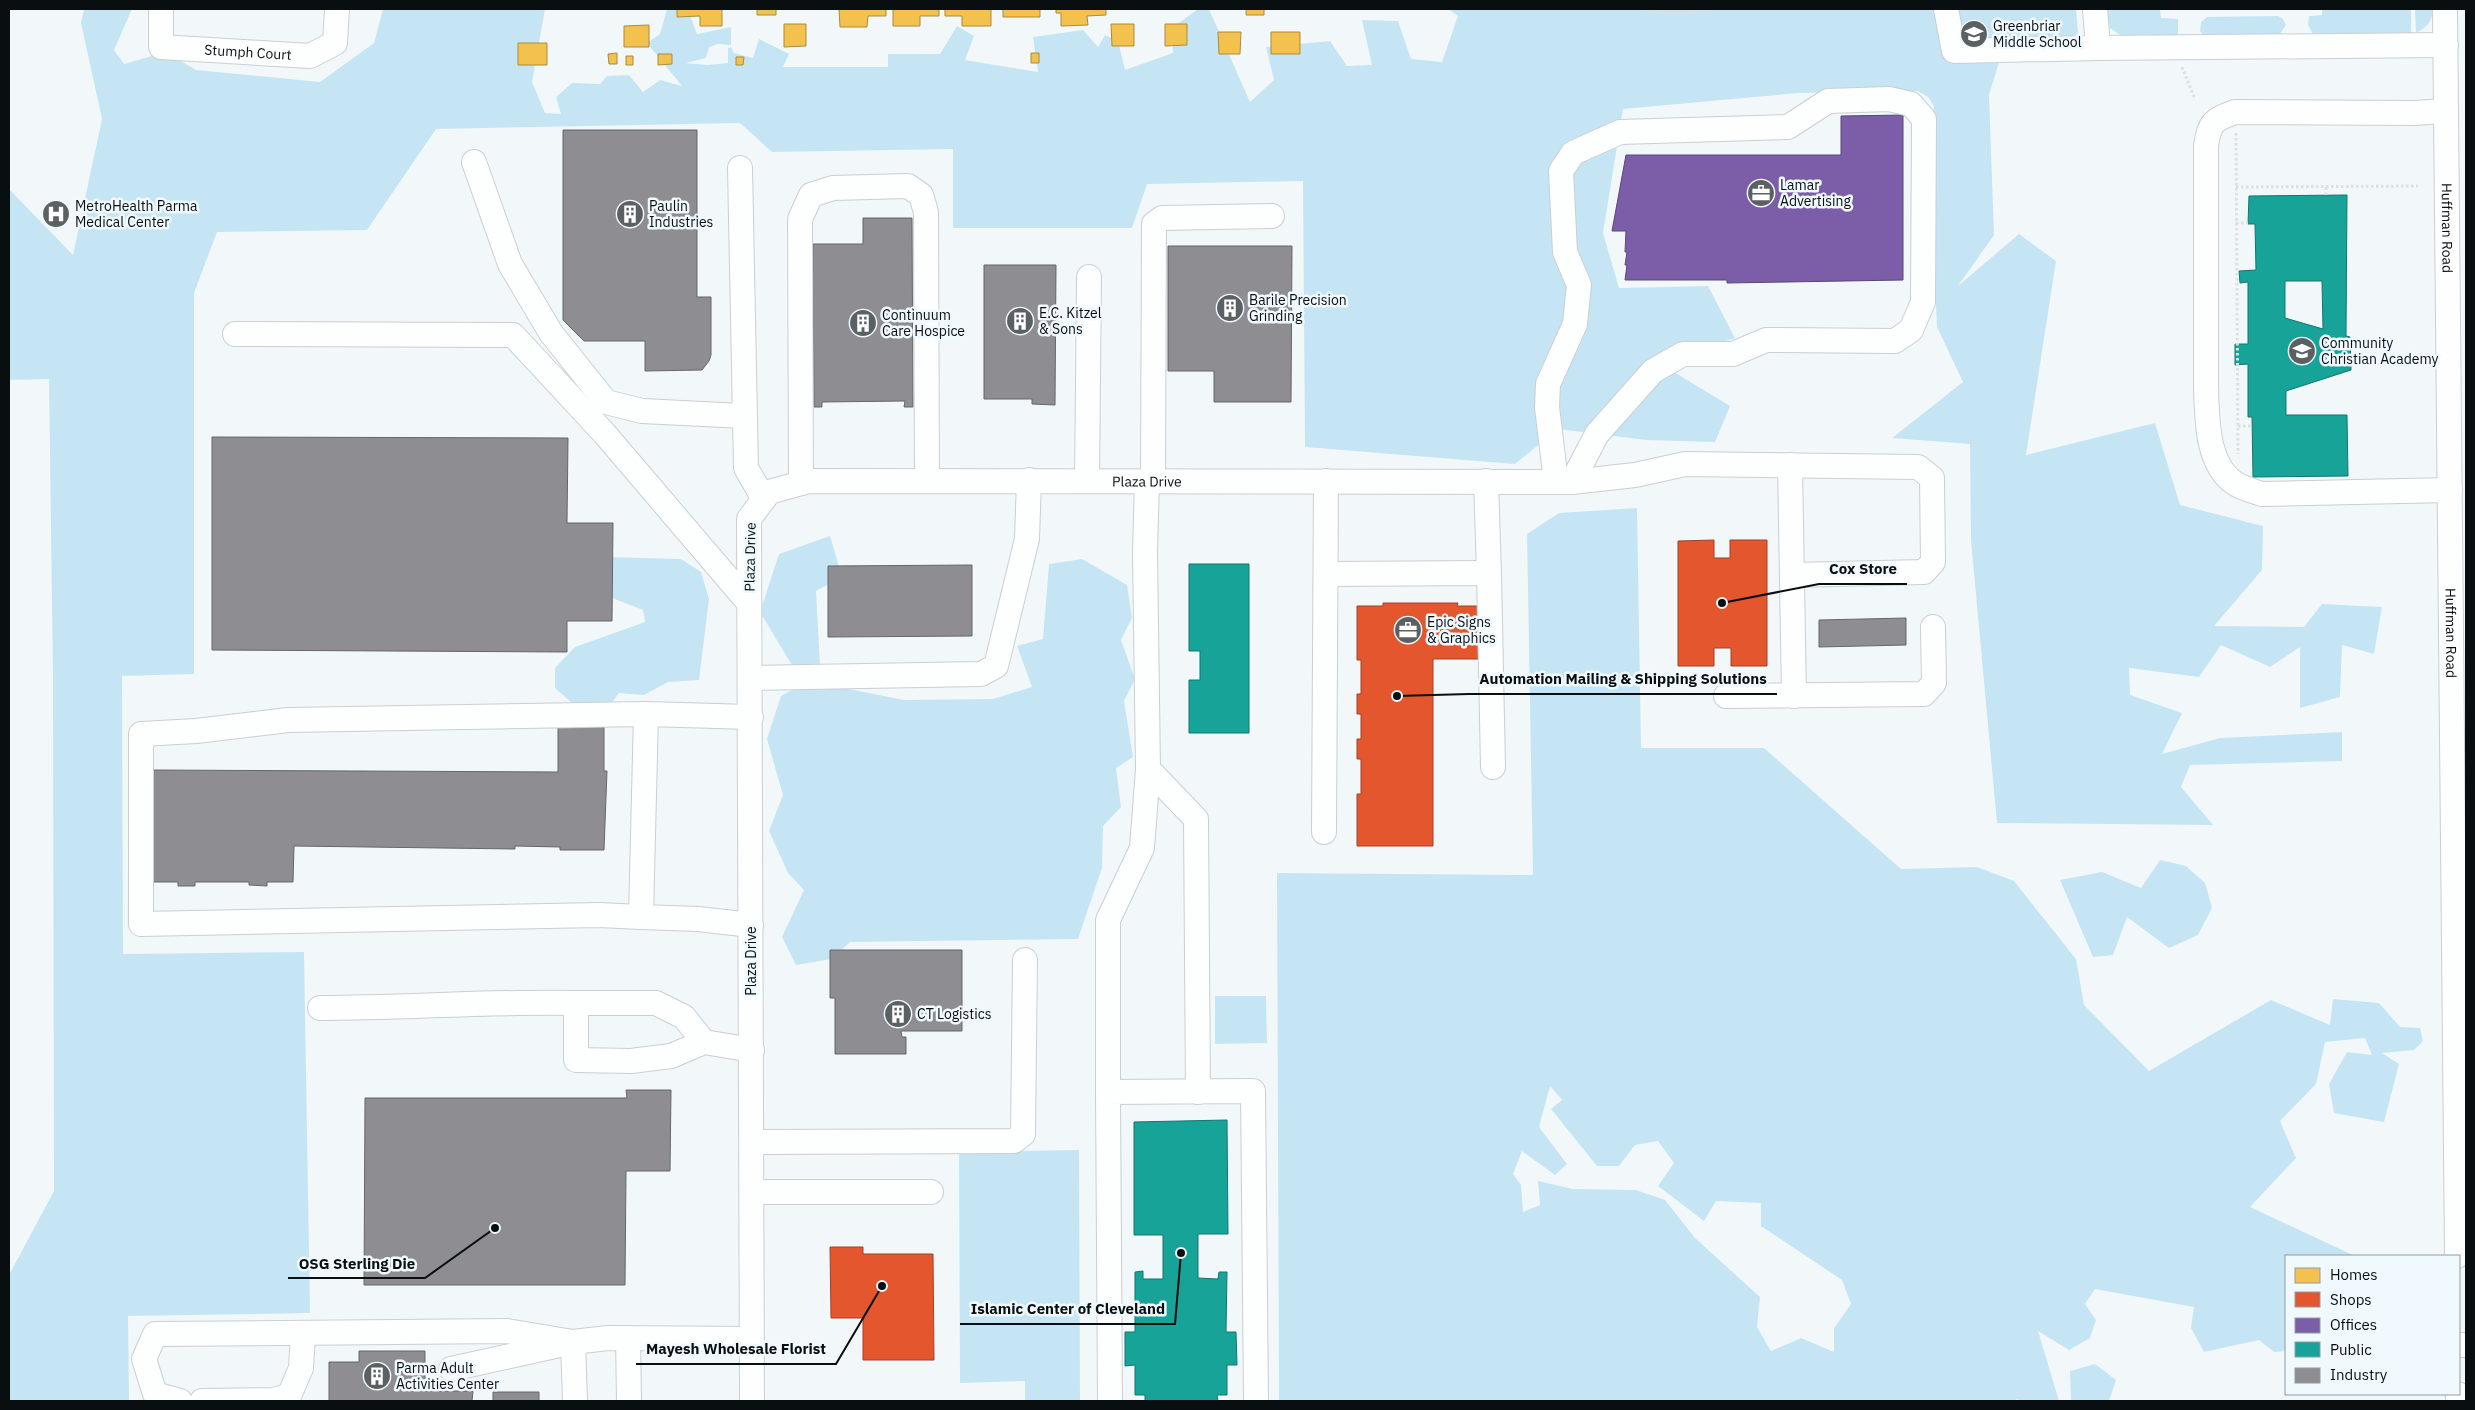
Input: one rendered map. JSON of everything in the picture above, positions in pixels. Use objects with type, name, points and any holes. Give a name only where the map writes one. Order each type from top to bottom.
[{"type":"street","name":"Stumph Court","points":[[162,9],[161,47],[310,56],[335,42],[337,9]]},
{"type":"street","points":[[1946,9],[1954,51],[2446,45]]},
{"type":"street","points":[[2096,9],[2098,48]]},
{"type":"street","name":"Huffman Road","points":[[2445,9],[2446,111],[2457,183],[2458,453],[2450,490],[2459,729],[2460,1006],[2457,1255]]},
{"type":"street","points":[[1889,98],[1911,104],[1924,119],[1923,302],[1911,330],[1895,341],[1766,340],[1733,354],[1683,354],[1653,370],[1597,434],[1564,482],[1547,407],[1548,384],[1574,324],[1579,284],[1565,252],[1560,171],[1573,153],[1620,132],[1788,126],[1828,101],[1889,98]]},
{"type":"street","points":[[2446,111],[2414,113],[2235,112],[2217,119],[2209,126],[2206,145],[2207,426],[2210,445],[2224,471],[2233,482],[2262,494],[2450,490]]},
{"type":"street","points":[[474,162],[510,264],[551,333],[606,402],[642,411],[744,416]]},
{"type":"street","points":[[740,168],[746,468],[764,499]]},
{"type":"street","points":[[801,483],[800,219],[811,195],[833,188],[908,186],[921,195],[926,212],[927,481]]},
{"type":"street","points":[[1110,1401],[1108,920],[1142,848],[1148,769],[1145,552],[1150,480],[1154,224],[1162,218],[1272,216]]},
{"type":"street","points":[[1087,481],[1089,277]]},
{"type":"street","points":[[235,334],[512,334],[604,433],[749,603]]},
{"type":"street","name":"Plaza Drive","points":[[752,1401],[749,519],[769,492],[801,483],[927,481],[1564,482],[1635,475],[1686,464],[1918,466],[1932,478],[1933,562],[1924,572],[1792,575]]},
{"type":"street","points":[[1790,465],[1794,696]]},
{"type":"street","points":[[751,678],[981,674],[996,666],[1027,540],[1029,480]]},
{"type":"street","points":[[1324,832],[1326,481]]},
{"type":"street","points":[[1486,481],[1492,767]]},
{"type":"street","points":[[1326,574],[1489,574]]},
{"type":"street","points":[[1726,696],[1924,694],[1934,683],[1933,627]]},
{"type":"street","points":[[642,917],[646,714]]},
{"type":"street","points":[[751,717],[646,714],[288,720],[196,731],[141,734],[140,924],[599,915],[698,919],[751,925]]},
{"type":"street","points":[[1148,769],[1196,819],[1198,1092]]},
{"type":"street","points":[[752,1142],[1014,1141],[1023,1134],[1026,960]]},
{"type":"street","points":[[320,1008],[400,1008],[508,1002],[656,1004],[684,1017],[704,1042]]},
{"type":"street","points":[[576,1003],[576,1060],[631,1061],[671,1056],[704,1042],[752,1050]]},
{"type":"street","points":[[1108,1092],[1253,1091],[1256,1401]]},
{"type":"street","points":[[752,1192],[931,1192]]},
{"type":"street","points":[[180,1401],[155,1394],[144,1359],[155,1334],[507,1331],[573,1342]]},
{"type":"street","points":[[202,1401],[273,1400],[289,1396],[301,1368],[303,1333]]},
{"type":"street","points":[[451,1369],[573,1342],[608,1338],[752,1339]]},
{"type":"street","points":[[628,1338],[629,1401]]},
{"type":"street","points":[[573,1342],[575,1401]]},
{"type":"path","points":[[1643,9],[1667,14],[1693,13],[1706,9]]},
{"type":"path","points":[[2180,59],[2195,99]]},
{"type":"path","points":[[2236,126],[2238,484]]},
{"type":"path","points":[[2236,187],[2418,186]]},
{"type":"path","points":[[2326,187],[2326,195]]},
{"type":"path","points":[[2236,223],[2248,223]]},
{"type":"path","points":[[2238,426],[2252,426]]},
{"type":"shaded area","points":[[84,9],[132,9],[114,50],[124,64],[166,52],[196,70],[320,82],[374,43],[383,9],[545,9],[532,82],[545,113],[561,114],[556,97],[572,83],[600,84],[607,76],[629,75],[643,92],[660,80],[682,86],[647,43],[660,34],[667,9],[688,10],[697,34],[731,27],[731,45],[718,44],[709,47],[706,58],[686,63],[707,65],[728,63],[728,48],[731,47],[734,53],[753,58],[759,39],[789,54],[783,67],[888,67],[888,54],[940,54],[957,26],[974,36],[965,60],[1038,72],[1033,37],[1083,30],[1098,47],[1105,35],[1118,41],[1125,70],[1173,53],[1172,28],[1198,9],[1209,9],[1250,102],[1274,80],[1266,47],[1330,41],[1347,66],[1372,65],[1362,20],[1398,21],[1411,59],[1442,62],[1458,16],[1448,9],[1934,9],[1943,47],[2000,59],[1989,95],[1994,235],[1958,286],[2019,234],[2056,261],[2026,455],[2155,423],[2180,505],[2263,526],[2262,570],[2214,626],[2304,627],[2322,604],[2382,607],[2374,654],[2342,645],[2340,697],[2300,708],[2300,647],[2270,667],[2221,645],[2199,677],[2129,668],[2130,695],[2182,713],[2162,754],[2220,738],[2342,732],[2342,761],[2190,765],[2181,787],[2213,825],[1997,823],[1971,540],[1970,444],[1892,438],[1963,382],[1937,327],[1932,225],[1934,106],[1928,97],[1918,91],[1798,93],[1623,109],[1603,233],[1619,288],[1708,286],[1735,338],[1659,363],[1730,406],[1715,442],[1646,440],[1558,429],[1515,464],[1305,447],[1303,181],[1147,184],[1132,228],[953,228],[953,149],[772,152],[740,123],[436,129],[367,230],[217,232],[194,293],[194,674],[122,676],[123,954],[304,952],[310,1313],[128,1316],[129,1401],[9,1401],[9,1275],[54,1191],[53,678],[49,379],[9,380],[9,189],[73,255],[102,119],[81,23]]},
{"type":"shaded area","points":[[1954,9],[2076,9],[2078,33],[2069,39],[2008,40],[1991,38],[1976,35],[1964,29],[1956,20]]},
{"type":"shaded area","points":[[2106,9],[2160,9],[2161,18],[2178,19],[2178,36],[2123,37],[2110,28]]},
{"type":"shaded area","points":[[2322,9],[2411,9],[2411,33],[2313,34],[2308,25],[2309,16],[2322,15]]},
{"type":"shaded area","points":[[2415,9],[2433,9],[2432,17],[2428,24],[2416,33]]},
{"type":"shaded area","points":[[2278,16],[2283,19],[2286,25],[2279,35],[2205,37],[2200,31],[2201,22],[2207,17]]},
{"type":"shaded area","points":[[1637,508],[1641,748],[1764,748],[1901,869],[1977,867],[2014,881],[2076,959],[2084,1005],[2149,1071],[2271,1000],[2330,1025],[2333,999],[2379,1003],[2400,1027],[2420,1028],[2423,1041],[2414,1050],[2382,1053],[2399,1064],[2384,1122],[2334,1113],[2329,1084],[2347,1052],[2372,1055],[2365,1038],[2325,1042],[2316,1084],[2280,1121],[2296,1158],[2250,1207],[2353,1255],[2285,1255],[2285,1351],[2274,1352],[2259,1340],[2204,1352],[2191,1328],[2194,1307],[2095,1289],[2085,1304],[2096,1320],[2090,1338],[2069,1350],[2038,1331],[2059,1401],[2020,1401],[2017,1399],[2015,1401],[1279,1401],[1277,873],[1533,875],[1527,534],[1559,513]],"holes":[[[1550,1086],[1562,1100],[1551,1109],[1597,1166],[1619,1166],[1635,1145],[1658,1141],[1674,1163],[1658,1186],[1704,1221],[1716,1201],[1761,1203],[1761,1226],[1842,1280],[1851,1304],[1834,1328],[1834,1352],[1801,1338],[1771,1351],[1757,1327],[1760,1297],[1695,1238],[1665,1200],[1636,1190],[1573,1189],[1538,1181],[1540,1205],[1523,1212],[1521,1185],[1513,1174],[1522,1151],[1555,1175],[1567,1164],[1539,1127]]]},
{"type":"shaded area","points":[[830,536],[842,577],[816,591],[820,666],[793,667],[760,612],[779,554]]},
{"type":"shaded area","points":[[606,557],[681,559],[701,572],[709,599],[699,680],[668,682],[644,695],[619,693],[611,704],[580,710],[555,688],[555,668],[575,647],[645,622],[643,610],[607,596]]},
{"type":"shaded area","points":[[1082,559],[1127,585],[1132,618],[1121,640],[1135,679],[1124,701],[1133,757],[1116,768],[1121,807],[1103,826],[1102,868],[1078,939],[850,942],[832,959],[796,965],[782,937],[804,890],[788,873],[769,831],[783,795],[767,739],[781,696],[808,681],[904,700],[993,699],[1032,687],[1017,646],[1043,639],[1049,564]]},
{"type":"shaded area","points":[[2160,860],[2186,866],[2205,883],[2212,908],[2198,935],[2169,948],[2127,917],[2113,955],[2093,957],[2060,880],[2102,872],[2141,888]]},
{"type":"shaded area","points":[[1215,996],[1266,996],[1267,1043],[1215,1044]]},
{"type":"shaded area","points":[[1079,1150],[1080,1401],[1025,1401],[1025,1381],[960,1383],[959,1152]]},
{"type":"shaded area","points":[[2095,1364],[2116,1380],[2109,1401],[2071,1401],[2070,1371]]},
{"type":"building: Homes","points":[[677,9],[722,9],[722,26],[700,26],[700,16],[677,17]]},
{"type":"building: Homes","points":[[757,9],[776,9],[776,15],[757,15]]},
{"type":"building: Homes","points":[[839,9],[886,9],[886,16],[868,16],[867,27],[840,27]]},
{"type":"building: Homes","points":[[893,9],[939,9],[939,16],[920,16],[920,26],[893,26]]},
{"type":"building: Homes","points":[[945,9],[991,9],[991,26],[962,26],[962,16],[945,16]]},
{"type":"building: Homes","points":[[1003,9],[1040,9],[1040,17],[1003,17]]},
{"type":"building: Homes","points":[[1056,9],[1106,9],[1106,15],[1087,16],[1088,25],[1061,26],[1061,13],[1056,13]]},
{"type":"building: Homes","points":[[1246,9],[1264,9],[1264,15],[1246,15]]},
{"type":"building: Homes","points":[[784,24],[806,24],[806,46],[784,47]]},
{"type":"building: Homes","points":[[1111,24],[1134,24],[1134,46],[1112,46]]},
{"type":"building: Homes","points":[[1165,24],[1187,24],[1187,45],[1165,46]]},
{"type":"building: Homes","points":[[649,25],[649,47],[624,47],[624,26]]},
{"type":"building: Homes","points":[[1218,32],[1241,32],[1240,54],[1219,54]]},
{"type":"building: Homes","points":[[1271,32],[1300,32],[1300,54],[1271,54]]},
{"type":"building: Homes","points":[[518,43],[547,43],[547,65],[518,65]]},
{"type":"building: Homes","points":[[617,53],[617,64],[609,64],[608,54]]},
{"type":"building: Homes","points":[[1031,53],[1039,53],[1039,63],[1031,63]]},
{"type":"building: Homes","points":[[658,54],[672,54],[672,64],[658,65]]},
{"type":"building: Homes","points":[[626,56],[633,56],[633,65],[626,65]]},
{"type":"building: Homes","points":[[736,57],[744,57],[743,65],[736,65]]},
{"type":"building: Shops","points":[[1714,540],[1714,558],[1730,558],[1730,540],[1767,540],[1767,666],[1731,666],[1731,648],[1714,648],[1714,666],[1678,666],[1678,541]]},
{"type":"building: Shops","points":[[1383,603],[1458,603],[1457,606],[1481,606],[1481,659],[1433,659],[1433,846],[1357,846],[1357,794],[1361,794],[1361,759],[1357,759],[1357,739],[1361,739],[1361,714],[1357,714],[1357,694],[1361,694],[1361,660],[1357,660],[1357,606],[1383,606]]},
{"type":"building: Shops","points":[[830,1247],[863,1247],[863,1254],[933,1254],[934,1360],[863,1360],[863,1318],[831,1318]]},
{"type":"building: Offices","name":"Lamar Advertising","points":[[1903,115],[1903,280],[1727,283],[1727,280],[1625,280],[1627,265],[1625,265],[1627,252],[1625,252],[1626,231],[1612,231],[1626,155],[1841,155],[1841,116]]},
{"type":"building: Public","points":[[2347,195],[2346,336],[2350,337],[2351,370],[2286,391],[2286,415],[2347,415],[2348,476],[2253,477],[2252,417],[2248,417],[2248,364],[2235,365],[2235,344],[2248,344],[2248,282],[2240,283],[2239,271],[2256,270],[2255,224],[2248,224],[2249,196]],"holes":[[[2285,281],[2322,281],[2323,329],[2285,318]]]},
{"type":"building: Public","points":[[1189,564],[1249,564],[1249,733],[1189,733],[1189,680],[1200,680],[1200,651],[1189,651]]},
{"type":"building: Public","points":[[1227,1120],[1228,1234],[1198,1234],[1198,1278],[1218,1279],[1219,1272],[1227,1272],[1226,1332],[1236,1332],[1237,1365],[1227,1365],[1227,1395],[1217,1395],[1218,1401],[1145,1401],[1145,1395],[1135,1395],[1135,1365],[1125,1366],[1125,1332],[1135,1332],[1135,1272],[1143,1271],[1143,1279],[1163,1279],[1163,1235],[1134,1235],[1134,1122]]},
{"type":"building: Industry","name":"Paulin Industries","points":[[563,130],[697,130],[697,297],[711,297],[711,355],[702,370],[645,371],[645,341],[584,341],[563,320]]},
{"type":"building: Industry","name":"Continuum Care Hospice","points":[[863,218],[912,218],[913,407],[904,407],[905,401],[822,402],[822,407],[814,407],[813,244],[863,244]]},
{"type":"building: Industry","name":"Barile Precision Grinding","points":[[1168,246],[1292,246],[1291,402],[1214,402],[1214,371],[1168,371]]},
{"type":"building: Industry","name":"E.C. Kitzel & Sons","points":[[984,265],[1056,265],[1055,405],[1032,404],[1032,399],[984,399]]},
{"type":"building: Industry","points":[[212,437],[568,438],[567,523],[613,523],[612,621],[567,621],[567,652],[212,650]]},
{"type":"building: Industry","points":[[972,565],[972,636],[828,637],[828,566]]},
{"type":"building: Industry","points":[[1906,618],[1906,645],[1819,647],[1819,620]]},
{"type":"building: Industry","points":[[558,726],[604,727],[604,771],[607,771],[604,850],[560,850],[560,847],[515,846],[515,849],[294,846],[293,882],[267,882],[267,886],[249,885],[249,882],[195,882],[195,886],[178,886],[178,882],[151,882],[152,770],[558,772]]},
{"type":"building: Industry","name":"CT Logistics","points":[[830,950],[962,950],[962,1031],[901,1031],[902,1037],[906,1037],[906,1054],[835,1054],[835,998],[830,998]]},
{"type":"building: Industry","points":[[626,1090],[671,1090],[670,1171],[626,1171],[625,1285],[364,1285],[365,1098],[627,1098]]},
{"type":"building: Industry","name":"Parma Adult Activities Center","points":[[359,1351],[425,1351],[425,1391],[473,1391],[472,1401],[329,1401],[329,1362],[359,1362]]},
{"type":"building: Industry","name":"Parma Adult Activities Center","points":[[493,1392],[539,1392],[539,1401],[493,1401]]},
{"type":"place","name":"Greenbriar Middle School","points":[[1974,34]]},
{"type":"place","name":"Lamar Advertising","points":[[1761,193]]},
{"type":"place","name":"MetroHealth Parma Medical Center","points":[[56,214]]},
{"type":"place","name":"Paulin Industries","points":[[630,214]]},
{"type":"place","name":"Barile Precision Grinding","points":[[1230,308]]},
{"type":"place","name":"E.C. Kitzel & Sons","points":[[1020,321]]},
{"type":"place","name":"Continuum Care Hospice","points":[[863,323]]},
{"type":"place","name":"Community Christian Academy","points":[[2302,351]]},
{"type":"place","name":"Cox Store","points":[[1722,603]]},
{"type":"place","name":"Epic Signs & Graphics","points":[[1408,630]]},
{"type":"place","name":"Automation Mailing & Shipping Solutions","points":[[1397,696]]},
{"type":"place","name":"CT Logistics","points":[[898,1014]]},
{"type":"place","name":"OSG Sterling Die","points":[[495,1228]]},
{"type":"place","name":"Islamic Center of Cleveland","points":[[1181,1253]]},
{"type":"place","name":"Mayesh Wholesale Florist","points":[[882,1286]]},
{"type":"place","name":"Parma Adult Activities Center","points":[[377,1376]]}]
